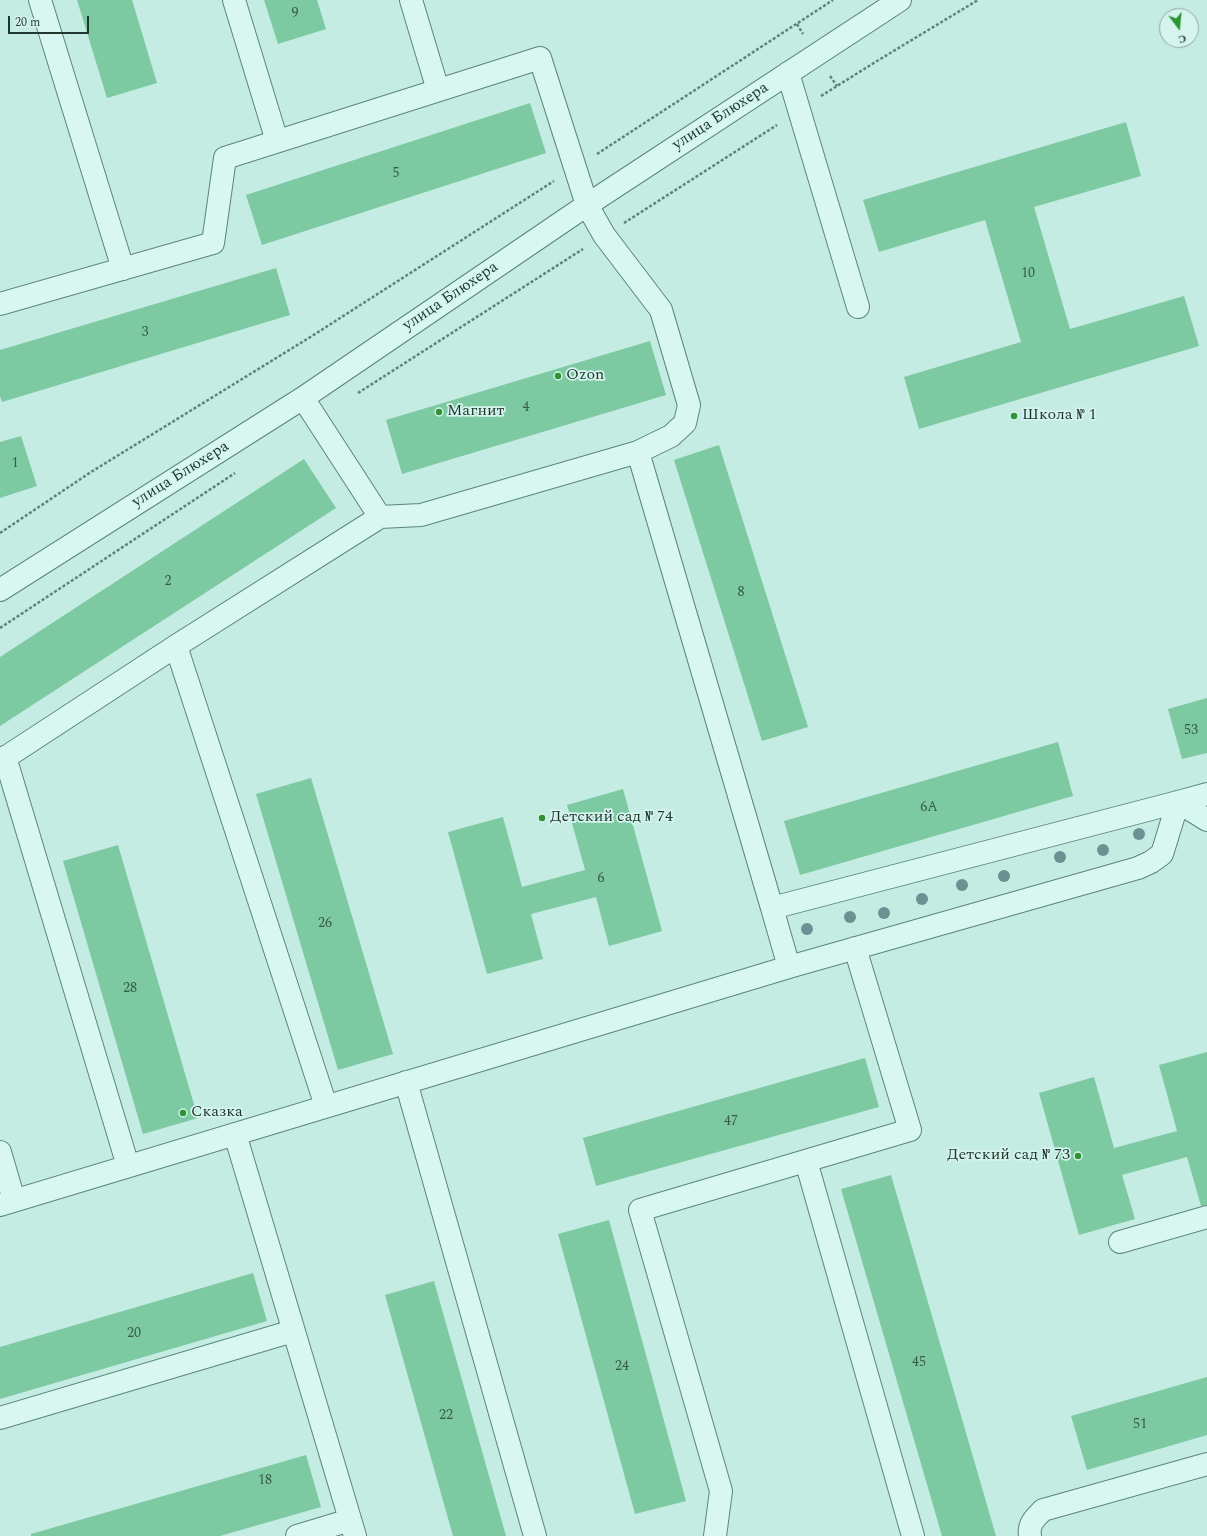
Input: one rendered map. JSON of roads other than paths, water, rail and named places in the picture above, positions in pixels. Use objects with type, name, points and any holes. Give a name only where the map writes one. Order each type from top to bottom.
[{"type":"street","points":[[40,0],[123,268]]},
{"type":"street","points":[[234,0],[278,141]]},
{"type":"street","points":[[411,0],[438,90]]},
{"type":"street","name":"улица Блюхера","points":[[0,590],[303,398],[587,205],[900,0]]},
{"type":"street","points":[[0,304],[213,243],[225,158],[540,58],[587,205],[604,235],[661,310],[690,405],[685,423],[672,436],[638,452],[421,515],[380,518],[176,646],[3,759],[128,1166]]},
{"type":"street","points":[[788,73],[858,307]]},
{"type":"street","points":[[303,398],[380,518]]},
{"type":"street","points":[[638,452],[789,967]]},
{"type":"street","points":[[176,646],[326,1106]]},
{"type":"street","points":[[772,908],[1207,794]]},
{"type":"street","points":[[1178,802],[1207,820]]},
{"type":"street","points":[[0,1152],[7,1202],[789,967],[1138,868],[1151,862],[1162,854],[1178,802]]},
{"type":"street","points":[[715,1536],[721,1492],[640,1210],[910,1130],[855,948]]},
{"type":"street","points":[[406,1082],[535,1536]]},
{"type":"street","points":[[234,1134],[352,1528],[297,1536]]},
{"type":"street","points":[[806,1161],[913,1536]]},
{"type":"street","points":[[1120,1242],[1207,1217]]},
{"type":"street","points":[[0,1418],[293,1331]]},
{"type":"street","points":[[1030,1536],[1029,1530],[1033,1519],[1043,1510],[1207,1464]]},
{"type":"place","name":"Ozon","points":[[558,376]]},
{"type":"place","name":"Магнит","points":[[439,412]]},
{"type":"place","name":"Школа № 1","points":[[1014,416]]},
{"type":"place","name":"Детский сад № 74","points":[[542,818]]},
{"type":"place","name":"Сказка","points":[[183,1113]]},
{"type":"place","name":"Детский сад № 73","points":[[1078,1156]]}]
